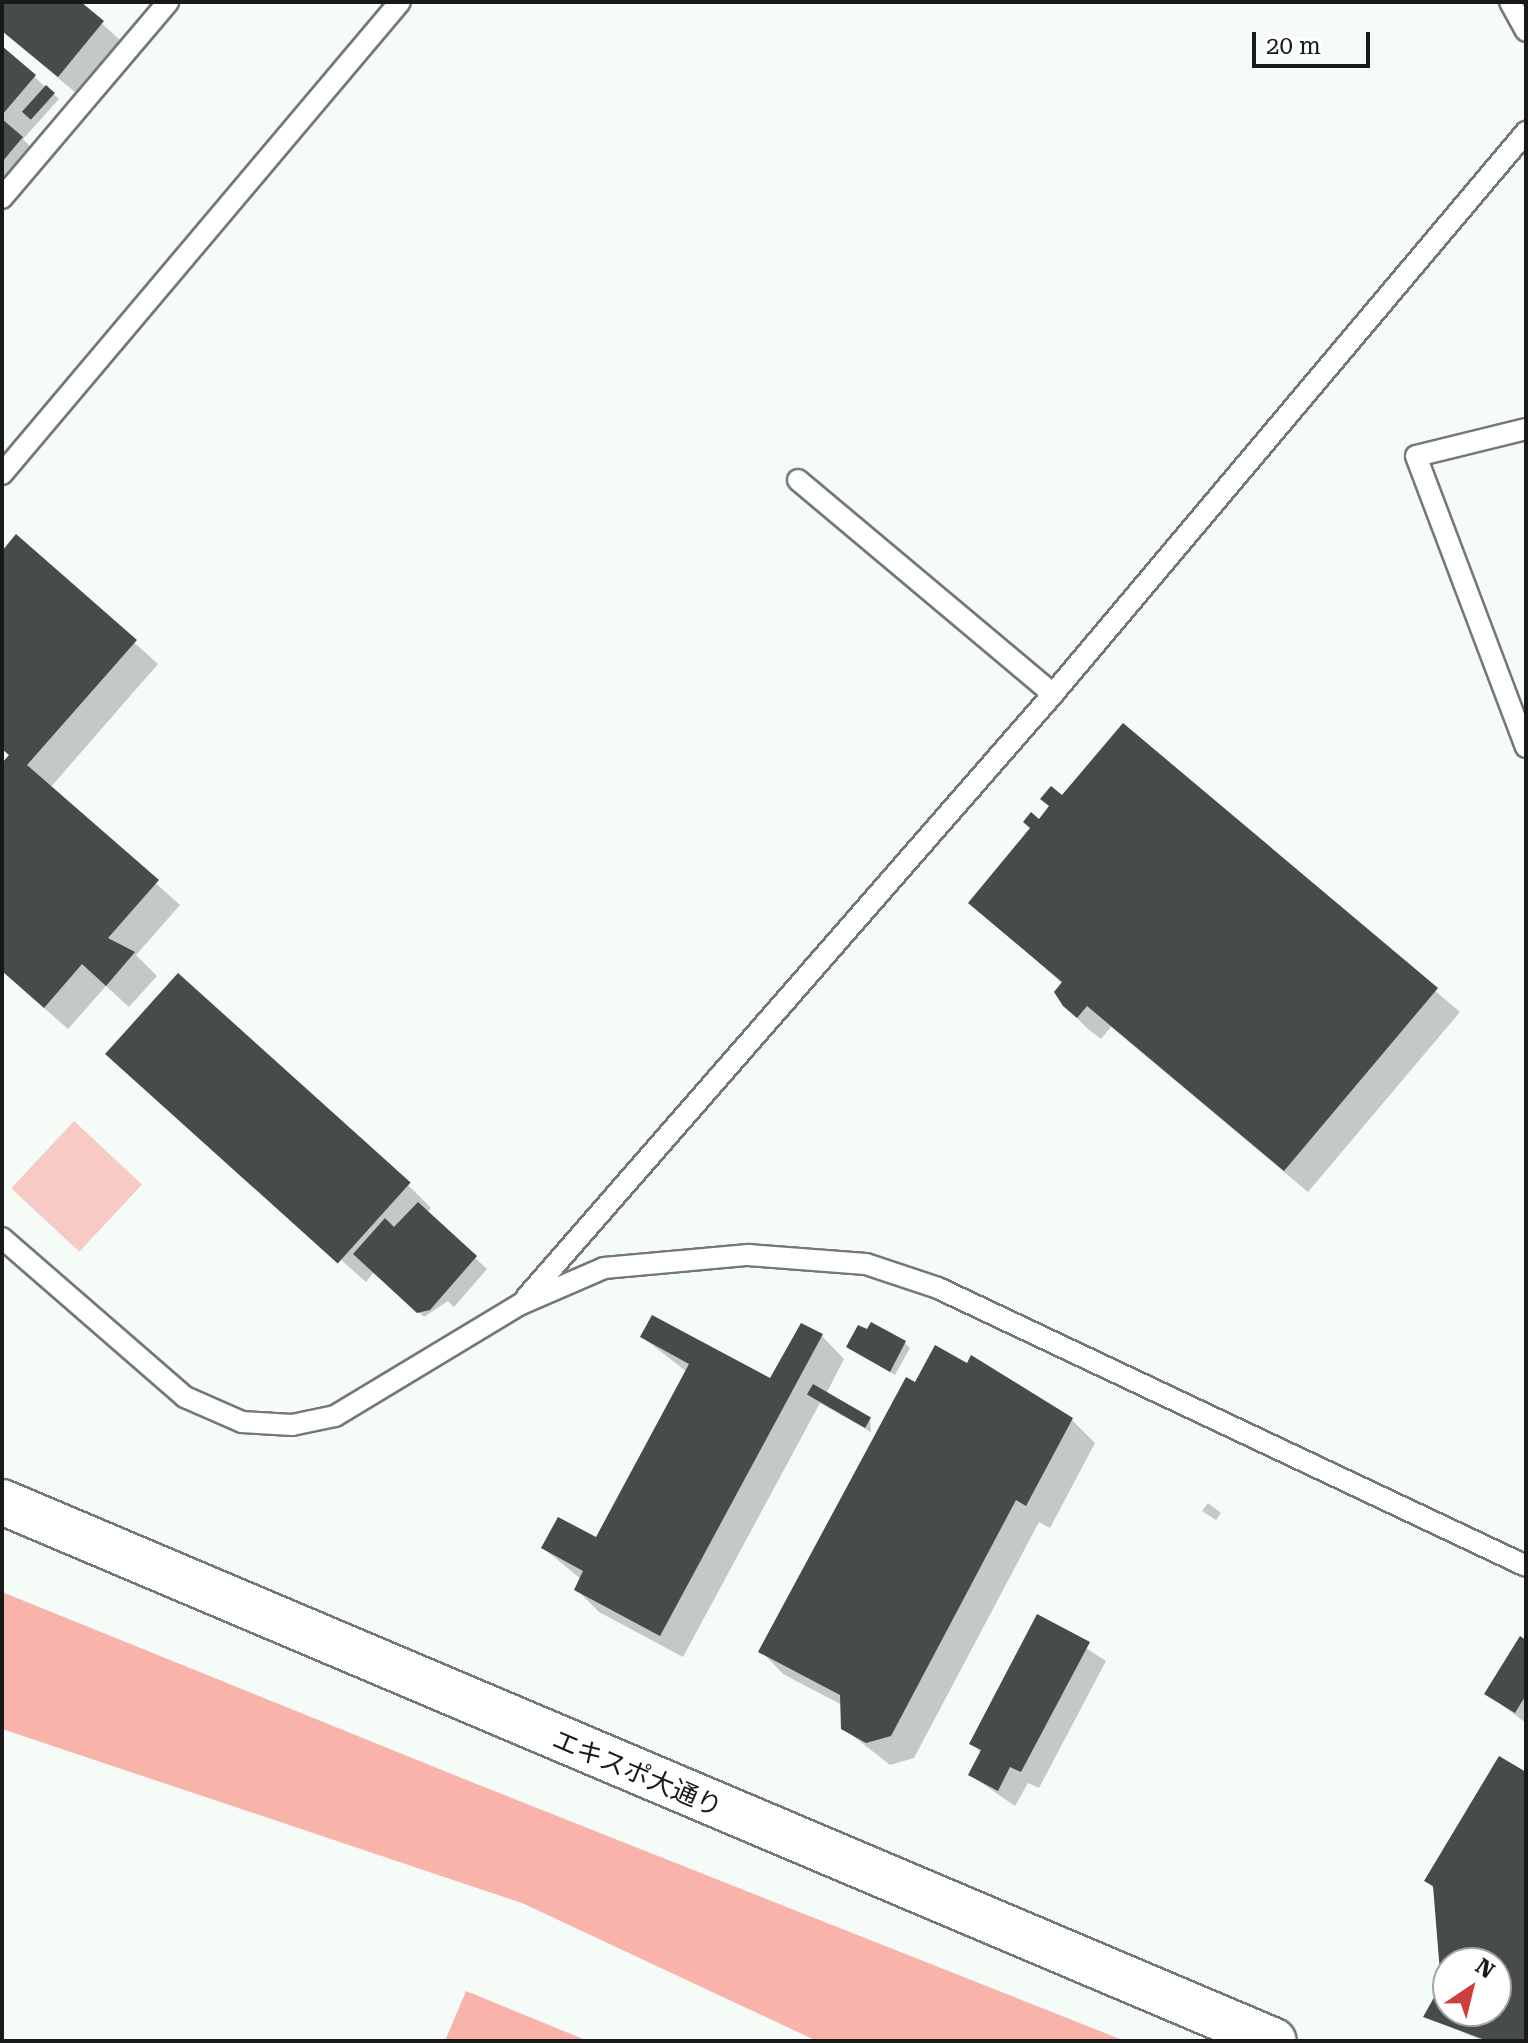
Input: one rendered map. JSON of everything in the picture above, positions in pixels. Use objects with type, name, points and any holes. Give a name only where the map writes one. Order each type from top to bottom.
[{"type":"main road","name":"エキスポ大通り","points":[[2,1502],[1274,2041]]},
{"type":"lane","points":[[2,198],[168,2]]},
{"type":"lane","points":[[2,474],[400,2]]},
{"type":"lane","points":[[1510,2],[1523,27]]},
{"type":"lane","points":[[521,1304],[1053,694],[1526,132]]},
{"type":"lane","points":[[1526,429],[1416,456],[1526,747]]},
{"type":"lane","points":[[798,480],[1053,694]]},
{"type":"lane","points":[[2,1238],[150,1373],[242,1422],[292,1425],[335,1416],[521,1304],[626,1265],[808,1254],[866,1264],[938,1288],[1526,1566]]},
{"type":"shaded area","points":[[74,1121],[142,1184],[79,1252],[11,1188]]},
{"type":"shaded area","points":[[2,1592],[1125,2041],[817,2041],[522,1903],[2,1729]]},
{"type":"shaded area","points":[[466,1991],[588,2041],[445,2041]]},
{"type":"building","points":[[2,2],[81,2],[104,21],[58,77],[2,31]]},
{"type":"building","points":[[2,46],[36,75],[2,115]]},
{"type":"building","points":[[46,85],[55,93],[31,120],[22,112]]},
{"type":"building","points":[[2,119],[23,137],[2,162]]},
{"type":"building","points":[[16,534],[137,640],[27,765],[159,880],[108,938],[135,952],[106,986],[82,964],[44,1008],[2,971],[2,763],[9,755],[2,749],[2,551]]},
{"type":"building","points":[[1123,723],[1438,988],[1284,1171],[1087,1006],[1077,1018],[1063,1006],[1054,992],[1062,982],[968,903],[1030,828],[1023,822],[1031,812],[1039,819],[1049,806],[1040,799],[1051,786],[1062,795]]},
{"type":"building","points":[[178,973],[411,1182],[338,1263],[105,1054]]},
{"type":"building","points":[[418,1202],[477,1256],[430,1310],[417,1313],[353,1254],[385,1218],[394,1227]]},
{"type":"building","points":[[652,1315],[770,1378],[801,1323],[823,1334],[660,1636],[574,1590],[583,1571],[541,1548],[558,1517],[596,1537],[689,1364],[640,1337]]},
{"type":"building","points":[[871,1322],[906,1341],[890,1372],[846,1347],[858,1325],[867,1329]]},
{"type":"building","points":[[935,1345],[967,1363],[971,1355],[1073,1418],[1026,1506],[1016,1500],[891,1736],[866,1743],[841,1729],[840,1695],[758,1652],[906,1377],[915,1382]]},
{"type":"building","points":[[813,1384],[871,1418],[865,1428],[807,1394]]},
{"type":"building","points":[[1037,1614],[1090,1642],[1021,1772],[1010,1767],[998,1791],[968,1775],[981,1750],[969,1744]]},
{"type":"building","points":[[1520,1636],[1526,1640],[1526,1695],[1515,1713],[1484,1694]]},
{"type":"building","points":[[1499,1756],[1526,1772],[1526,2041],[1488,2041],[1450,2027],[1512,2027],[1512,1947],[1438,1947],[1433,1886],[1424,1881]]},
{"type":"building","points":[[1432,2001],[1432,2020],[1423,2017]]}]
